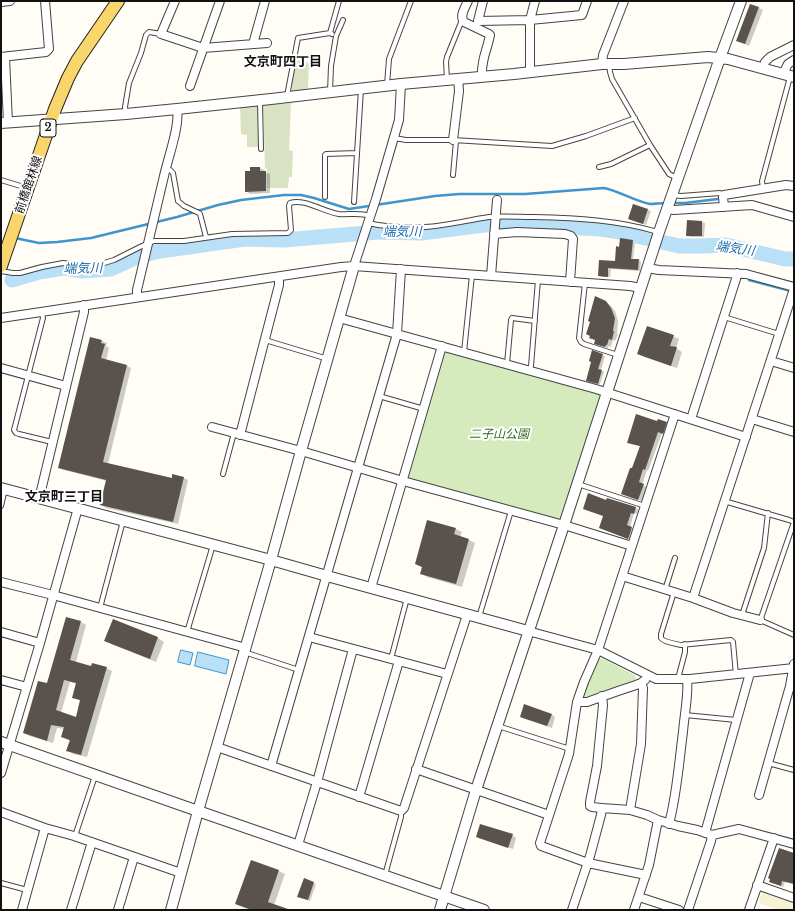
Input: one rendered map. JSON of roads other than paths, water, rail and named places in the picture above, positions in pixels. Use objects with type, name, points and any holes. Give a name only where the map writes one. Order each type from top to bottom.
[{"type":"main road","name":"前橋館林線","points":[[1,266],[55,109],[70,73],[118,1]]},
{"type":"street","points":[[1,2],[10,1]]},
{"type":"street","points":[[45,1],[50,49],[46,52],[3,57],[4,123],[126,114],[387,85],[606,64],[699,58],[720,58],[789,76],[788,64],[794,60]]},
{"type":"street","points":[[175,1],[161,34],[204,48],[268,42]]},
{"type":"street","points":[[190,86],[220,1]]},
{"type":"street","points":[[253,44],[265,1]]},
{"type":"street","points":[[468,1],[462,15],[462,20],[489,34],[490,36],[483,56],[481,70],[482,76]]},
{"type":"street","points":[[483,1],[478,21],[530,20],[582,15],[587,1]]},
{"type":"street","points":[[530,72],[530,20],[535,1]]},
{"type":"street","points":[[606,64],[603,55],[624,1]]},
{"type":"street","points":[[440,910],[476,790],[564,525],[658,232],[741,1]]},
{"type":"street","points":[[763,68],[765,62],[770,57],[794,45]]},
{"type":"street","points":[[455,140],[459,91],[458,78]]},
{"type":"street","points":[[171,910],[354,266],[400,120],[401,84]]},
{"type":"street","points":[[137,297],[137,290],[176,128],[178,114],[177,109]]},
{"type":"street","points":[[724,207],[723,196],[726,194],[786,185],[794,186]]},
{"type":"street","points":[[491,276],[498,200]]},
{"type":"street","points":[[667,209],[674,210],[752,205],[794,217]]},
{"type":"street","points":[[494,234],[518,232],[565,234],[571,236],[573,239],[570,282]]},
{"type":"street","points":[[1,318],[354,266],[630,286],[640,288]]},
{"type":"street","points":[[647,268],[659,270],[746,274],[794,288],[693,598]]},
{"type":"street","points":[[271,766],[397,334],[401,269]]},
{"type":"street","points":[[691,420],[736,279],[736,273]]},
{"type":"street","points":[[237,434],[265,340],[279,285],[279,277]]},
{"type":"street","points":[[39,498],[84,312],[84,305]]},
{"type":"street","points":[[339,318],[607,392],[746,437]]},
{"type":"street","points":[[371,588],[442,346]]},
{"type":"street","points":[[771,360],[794,368]]},
{"type":"street","points":[[1,368],[66,386]]},
{"type":"street","points":[[646,875],[588,863],[541,846],[541,840],[570,749],[577,702],[598,650],[675,414]]},
{"type":"street","points":[[752,419],[794,432]]},
{"type":"street","points":[[212,427],[301,451],[402,481],[512,510],[632,546]]},
{"type":"street","points":[[3,489],[213,544],[598,650],[648,676],[660,680],[736,675],[794,667],[790,686],[758,795]]},
{"type":"street","points":[[1,773],[5,744],[27,687],[78,508]]},
{"type":"street","points":[[622,576],[760,620]]},
{"type":"street","points":[[1,582],[54,595],[187,632],[245,650]]},
{"type":"street","points":[[217,747],[401,812],[404,808],[467,614]]},
{"type":"street","points":[[1,632],[40,643]]},
{"type":"street","points":[[309,636],[447,674]]},
{"type":"street","points":[[298,845],[317,782],[353,649]]},
{"type":"street","points":[[359,797],[395,660]]},
{"type":"street","points":[[688,910],[712,841],[709,834],[736,720],[750,673]]},
{"type":"street","points":[[577,702],[587,702],[641,683],[648,676]]},
{"type":"street","points":[[670,824],[688,685],[683,679]]},
{"type":"street","points":[[1,680],[27,687]]},
{"type":"street","points":[[630,810],[641,744],[643,688],[641,683]]},
{"type":"street","points":[[602,696],[603,705],[597,766],[590,806],[630,810],[670,824],[709,834],[739,829],[794,844]]},
{"type":"street","points":[[5,744],[484,910]]},
{"type":"street","points":[[416,769],[549,815]]},
{"type":"street","points":[[572,910],[588,863],[602,808]]},
{"type":"street","points":[[1,812],[181,873]]},
{"type":"street","points":[[634,910],[646,875],[658,820]]},
{"type":"street","points":[[22,910],[45,828]]},
{"type":"street","points":[[749,910],[774,838]]},
{"type":"street","points":[[71,910],[92,842]]},
{"type":"street","points":[[118,910],[134,857]]},
{"type":"street","points":[[757,885],[794,898]]},
{"type":"street","points":[[639,897],[678,910]]},
{"type":"lane","points":[[330,33],[339,1]]},
{"type":"lane","points":[[387,85],[389,59],[411,1]]},
{"type":"lane","points":[[330,92],[331,66],[336,36],[343,20]]},
{"type":"lane","points":[[447,79],[447,57],[462,20]]},
{"type":"lane","points":[[126,114],[125,107],[129,83],[141,53],[146,35],[149,32],[161,34]]},
{"type":"lane","points":[[286,97],[298,38],[330,33],[336,36]]},
{"type":"lane","points":[[606,64],[612,79],[636,118],[650,145],[669,174],[677,178]]},
{"type":"lane","points":[[763,189],[762,181],[789,76]]},
{"type":"lane","points":[[354,202],[361,88]]},
{"type":"lane","points":[[260,100],[261,149]]},
{"type":"lane","points":[[394,138],[406,140],[455,140],[552,146],[586,136],[636,118]]},
{"type":"lane","points":[[453,175],[455,140]]},
{"type":"lane","points":[[599,167],[611,164],[650,145]]},
{"type":"lane","points":[[325,197],[325,155],[357,153]]},
{"type":"lane","points":[[166,169],[170,170],[173,174],[178,201],[182,205],[200,214],[206,237]]},
{"type":"lane","points":[[1,180],[28,188]]},
{"type":"lane","points":[[671,194],[681,196],[720,194],[723,196]]},
{"type":"lane","points":[[1,270],[20,273],[63,263],[88,266],[101,264],[114,260],[154,241],[184,241],[232,234],[288,233],[291,230],[289,206],[291,202],[301,202],[338,214],[365,214],[369,219],[397,227],[426,227],[496,217],[544,217],[592,219],[658,232]]},
{"type":"lane","points":[[464,353],[472,275]]},
{"type":"lane","points":[[529,371],[531,366],[538,280]]},
{"type":"lane","points":[[585,283],[579,338],[584,344],[619,355]]},
{"type":"lane","points":[[42,312],[43,318],[14,427],[15,432],[19,434],[52,442]]},
{"type":"lane","points":[[724,316],[779,334]]},
{"type":"lane","points":[[507,365],[512,318],[535,321]]},
{"type":"lane","points":[[265,340],[328,359]]},
{"type":"lane","points":[[379,396],[424,409]]},
{"type":"lane","points":[[223,474],[237,434]]},
{"type":"lane","points":[[577,484],[645,506]]},
{"type":"lane","points":[[1,506],[3,489]]},
{"type":"lane","points":[[724,501],[794,522],[760,620],[794,635]]},
{"type":"lane","points":[[478,617],[512,510]]},
{"type":"lane","points":[[742,615],[764,548],[768,514]]},
{"type":"lane","points":[[100,608],[123,520]]},
{"type":"lane","points":[[187,632],[213,544]]},
{"type":"lane","points":[[665,590],[675,558]]},
{"type":"lane","points":[[674,592],[660,636],[661,638],[677,644],[731,640],[733,642],[736,675]]},
{"type":"lane","points":[[395,660],[407,598]]},
{"type":"lane","points":[[683,679],[679,676],[685,652],[685,644]]},
{"type":"lane","points":[[245,650],[299,670]]},
{"type":"lane","points":[[685,715],[736,720]]},
{"type":"lane","points":[[497,726],[570,749]]},
{"type":"lane","points":[[768,763],[794,770]]},
{"type":"lane","points":[[74,836],[96,775]]},
{"type":"lane","points":[[385,876],[401,818],[401,812]]},
{"type":"lane","points":[[1,883],[27,890]]},
{"type":"water","points":[[181,650],[193,653],[190,665],[178,662]]},
{"type":"water","points":[[198,652],[229,660],[226,674],[195,666]]},
{"type":"waterway","points":[[15,238],[39,243],[91,238],[177,217],[218,205],[241,200],[284,195],[301,195],[349,209],[435,196],[459,194],[525,194],[604,188],[644,203],[666,203]]},
{"type":"waterway","points":[[671,203],[718,199]]},
{"type":"waterway","name":"端気川","points":[[12,280],[39,272],[64,268],[82,271],[111,269],[139,256],[160,251],[245,239],[284,240],[378,232],[421,233],[484,225],[507,224],[601,229],[679,246],[726,245],[785,259],[794,259]]},
{"type":"waterway","points":[[749,280],[791,291]]},
{"type":"district","name":"文京町四丁目","points":[[283,62]]},
{"type":"district","name":"文京町三丁目","points":[[64,497]]},
{"type":"park label","name":"二子山公園","points":[[499,435]]}]
